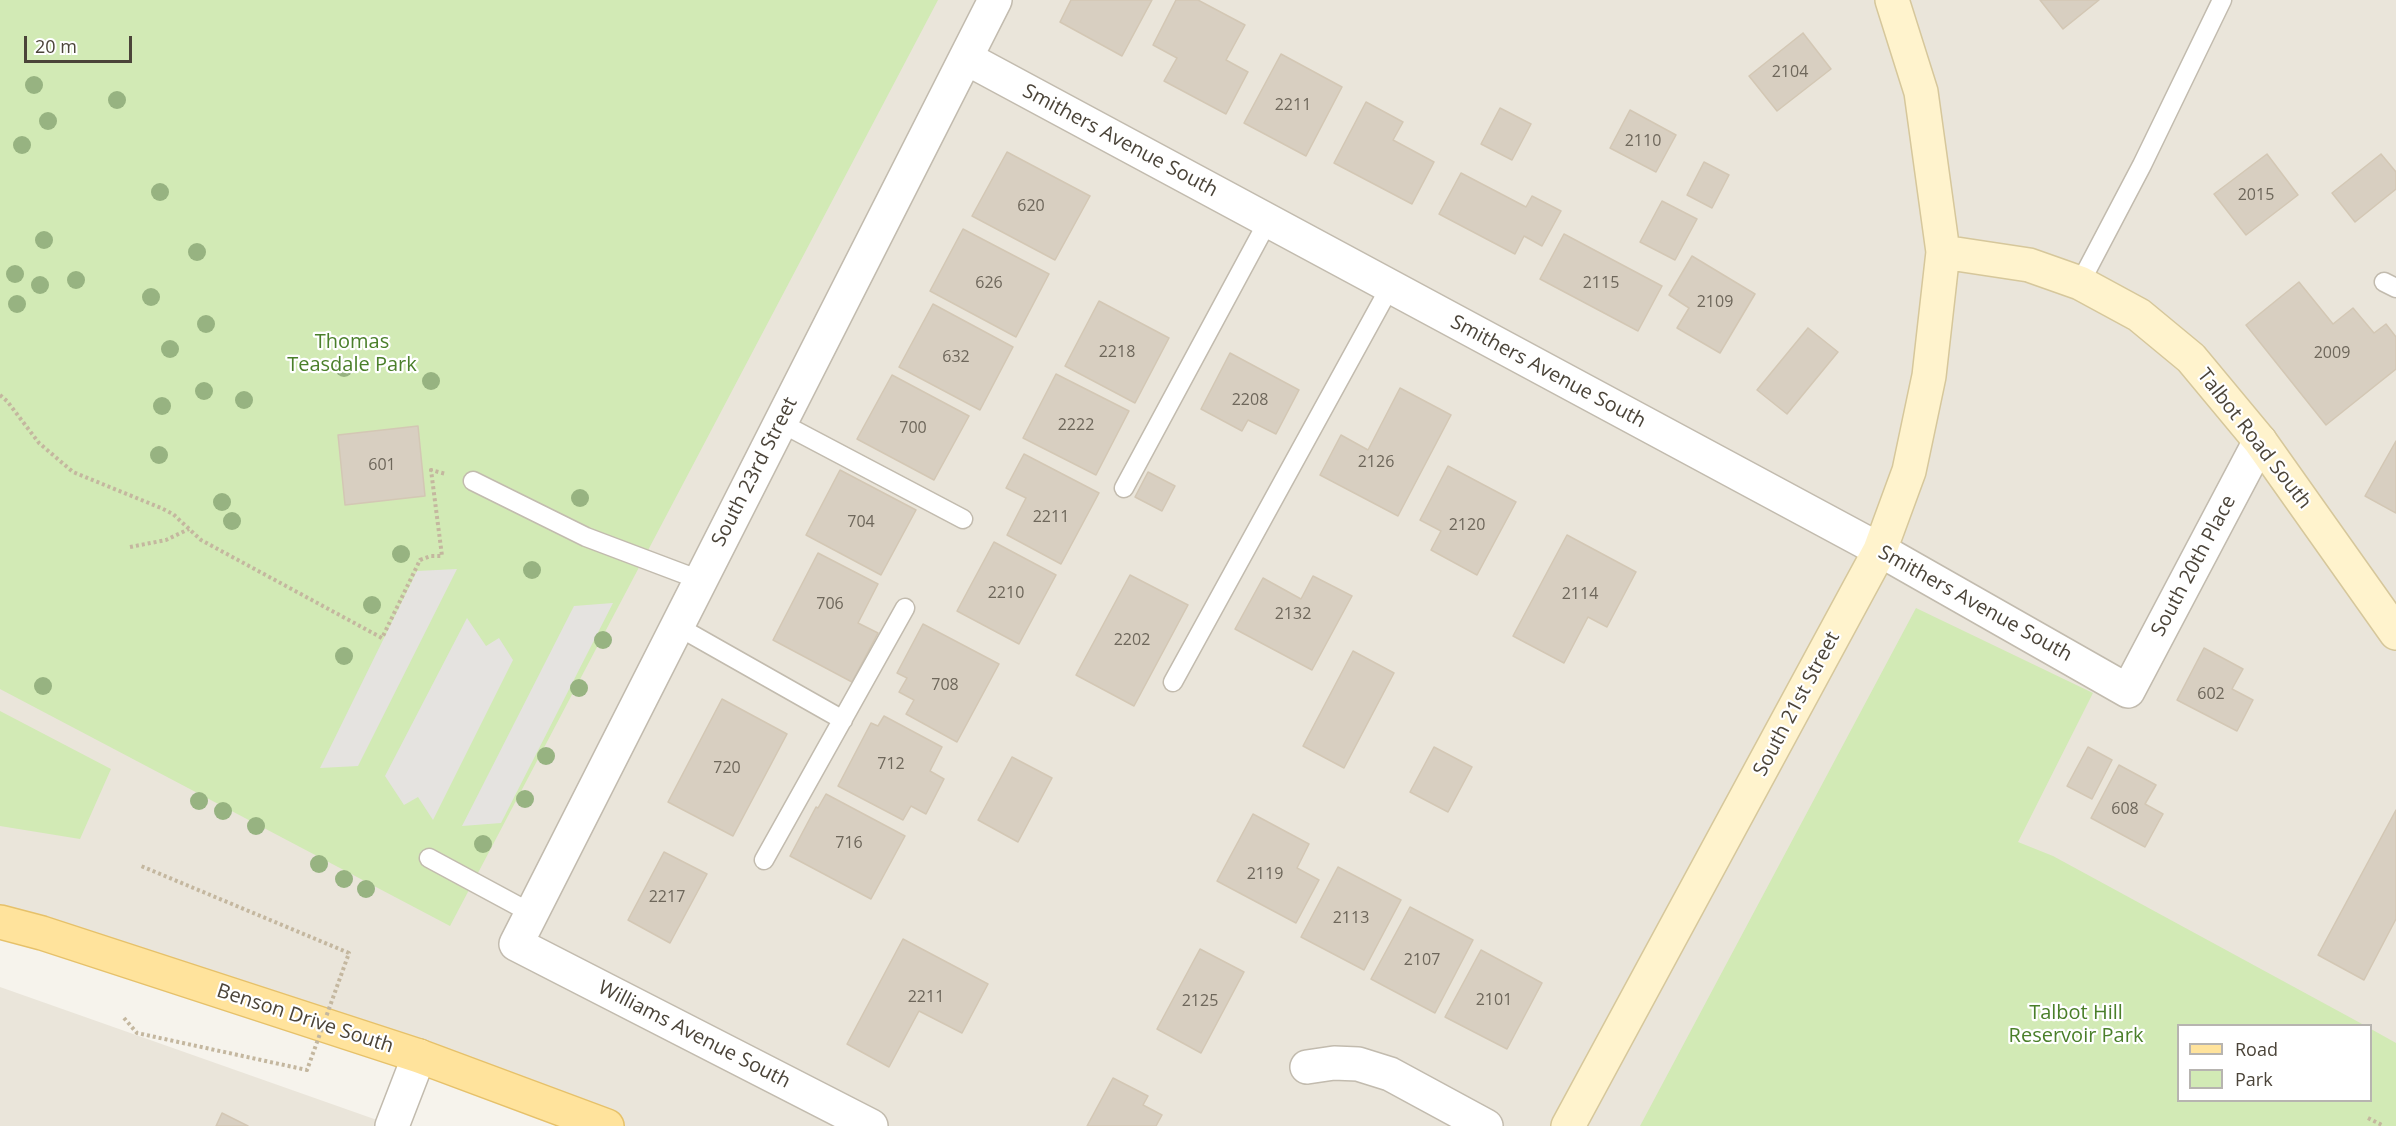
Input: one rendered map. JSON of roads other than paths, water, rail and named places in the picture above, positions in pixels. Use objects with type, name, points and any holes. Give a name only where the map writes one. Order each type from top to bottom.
[{"type":"main road","name":"Benson Drive South","points":[[0,922],[42,933],[419,1056],[607,1126]]},
{"type":"street","name":"South 23rd Street","points":[[516,944],[995,0]]},
{"type":"street","points":[[1893,0],[1921,92],[1943,252]]},
{"type":"street","name":"Smithers Avenue South","points":[[966,58],[1880,550],[2128,691]]},
{"type":"street","name":"Talbot Road South","points":[[1943,252],[2029,265],[2080,283],[2139,315],[2191,358],[2260,441],[2396,633]]},
{"type":"street","name":"South 21st Street","points":[[1568,1126],[1880,550],[1909,471],[1929,376],[1943,252]]},
{"type":"street","name":"South 20th Place","points":[[2128,691],[2260,441]]},
{"type":"street","name":"Williams Avenue South","points":[[516,944],[871,1126]]},
{"type":"street","points":[[392,1126],[419,1056]]},
{"type":"street","points":[[1307,1067],[1334,1063],[1358,1064],[1390,1074],[1486,1126]]},
{"type":"lane","points":[[2080,283],[2142,165],[2222,0]]},
{"type":"lane","points":[[1124,488],[1268,221]]},
{"type":"lane","points":[[1173,682],[1390,287]]},
{"type":"lane","points":[[781,423],[963,519]]},
{"type":"lane","points":[[473,481],[586,537],[700,580]]},
{"type":"lane","points":[[764,860],[906,608]]},
{"type":"lane","points":[[677,626],[843,720]]},
{"type":"lane","points":[[429,858],[531,913]]},
{"type":"park label","name":"Thomas Teasdale Park","points":[[352,354]]},
{"type":"park label","name":"Talbot Hill Reservoir Park","points":[[2076,1024]]}]
